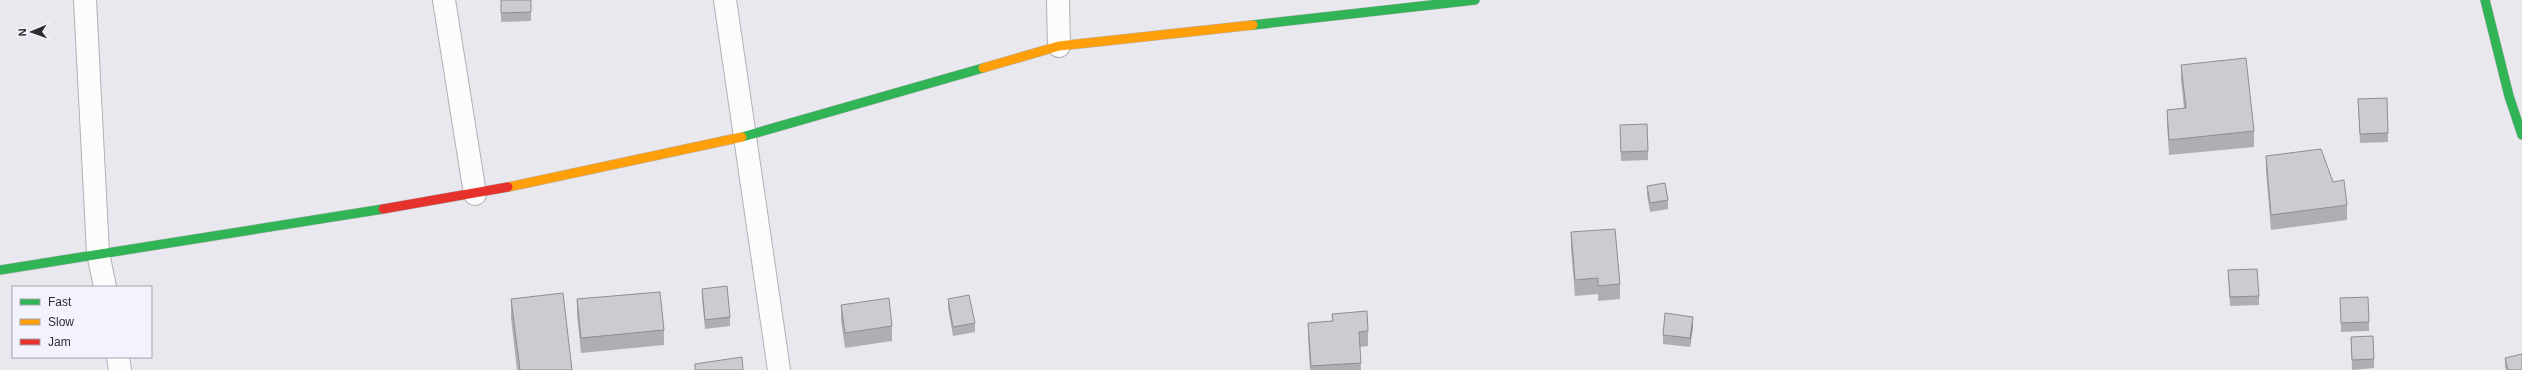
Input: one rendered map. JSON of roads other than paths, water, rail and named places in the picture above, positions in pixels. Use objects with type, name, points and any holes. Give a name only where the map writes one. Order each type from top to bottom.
[{"type":"street","points":[[85,0],[98,252],[105,286]]},
{"type":"street","points":[[444,0],[474,194]]},
{"type":"street","points":[[725,0],[779,370]]},
{"type":"street","points":[[1058,0],[1059,46]]},
{"type":"street","points":[[0,270],[98,252],[474,194],[746,136],[1059,46],[1475,0]]},
{"type":"street","points":[[2485,0],[2509,96],[2522,135]]},
{"type":"street","points":[[118,358],[120,370]]}]
